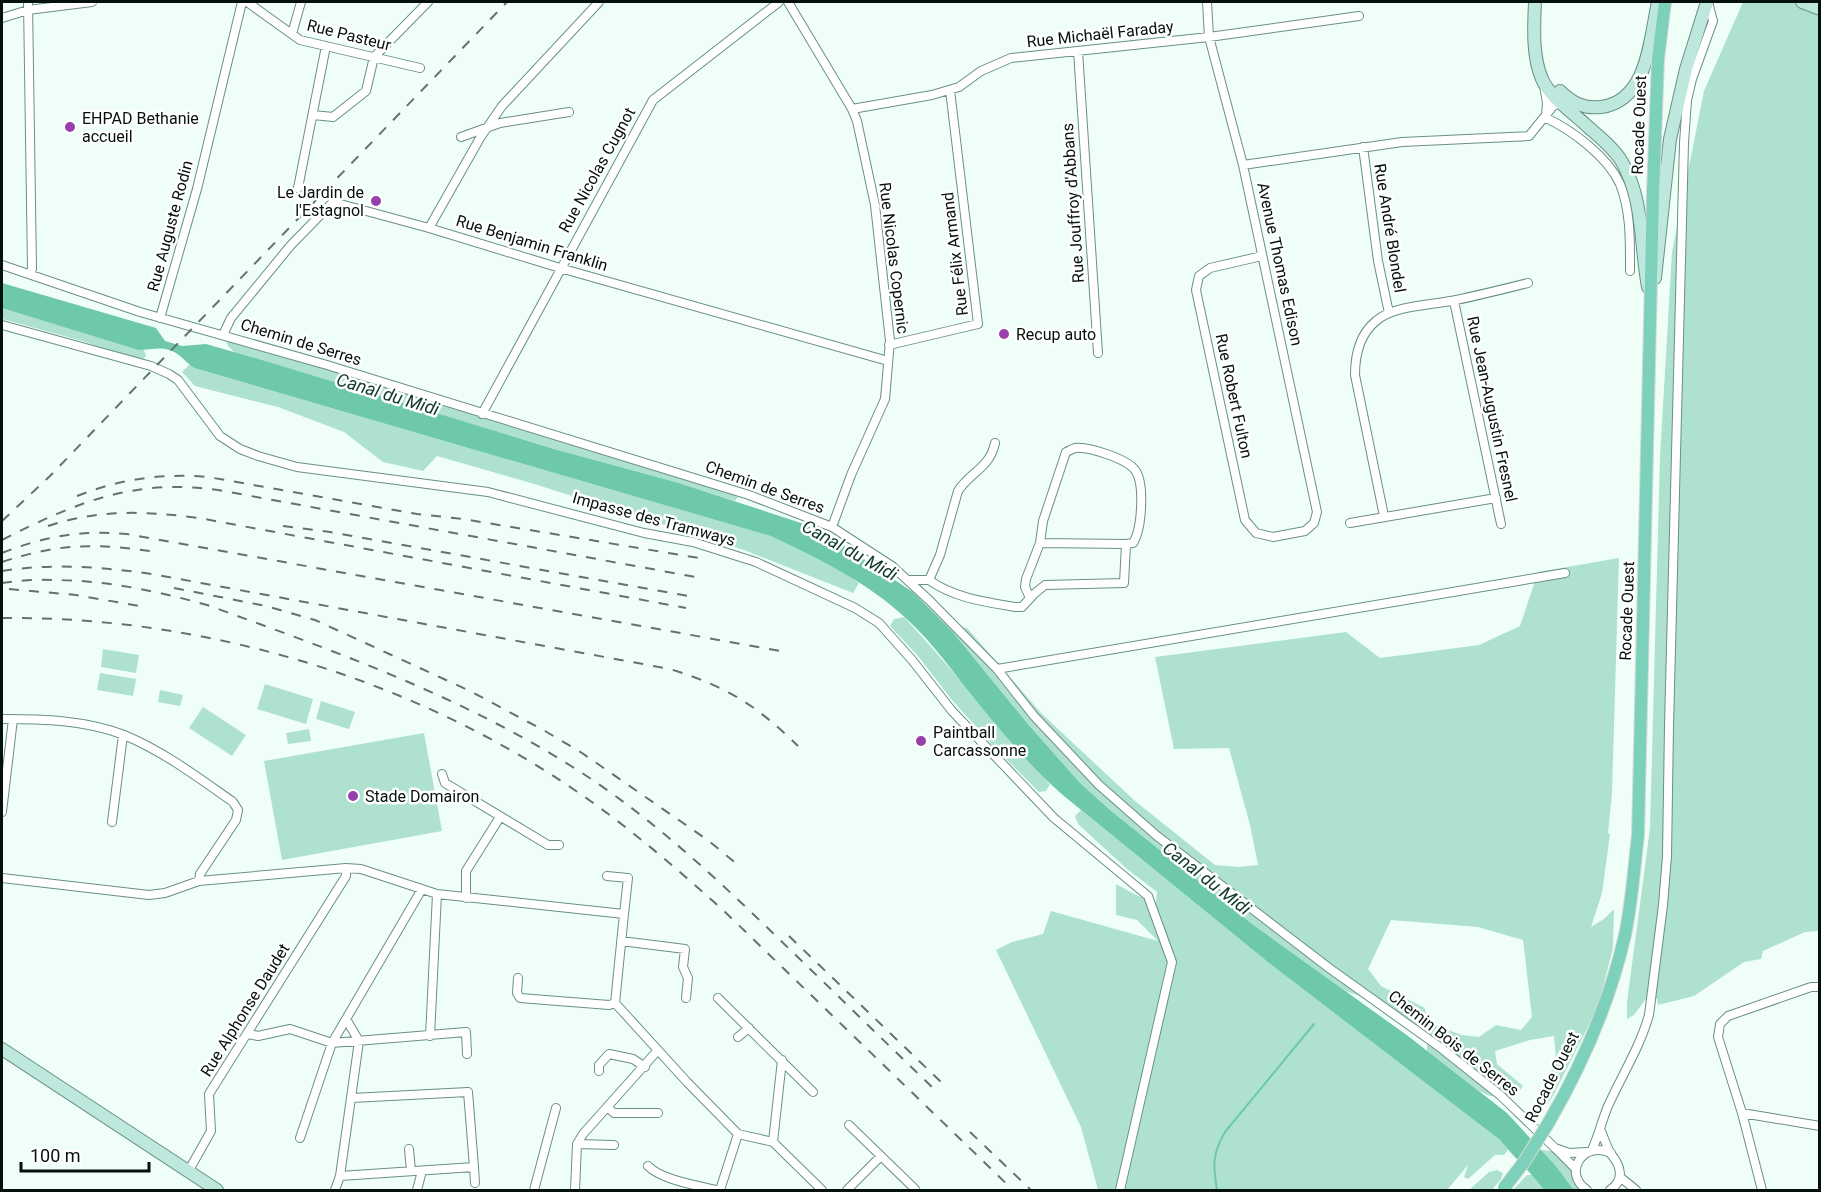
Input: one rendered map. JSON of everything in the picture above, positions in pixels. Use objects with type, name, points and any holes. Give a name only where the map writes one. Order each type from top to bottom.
[{"type":"main road","points":[[1535,2],[1534,28],[1542,80],[1562,104],[1598,135],[1621,160],[1636,193],[1642,229],[1643,260],[1651,300]]},
{"type":"main road","points":[[1539,64],[1552,85],[1577,105],[1592,108],[1609,106],[1623,98],[1635,86],[1646,61],[1658,2]]},
{"type":"main road","name":"Rocade Ouest","points":[[1503,1189],[1524,1162],[1569,1087],[1606,999],[1625,934],[1633,884],[1639,802],[1658,59],[1665,2]]},
{"type":"main road","points":[[1651,300],[1659,256],[1670,139],[1686,69],[1706,2]]},
{"type":"main road","points":[[1802,2],[1820,9]]},
{"type":"main road","points":[[2,1049],[217,1191]]},
{"type":"street","points":[[2,18],[28,6],[92,2]]},
{"type":"street","name":"Rue Auguste Rodin","points":[[160,318],[197,189],[242,2]]},
{"type":"street","name":"Rue Pasteur","points":[[247,2],[300,40],[420,68]]},
{"type":"street","points":[[292,34],[301,2]]},
{"type":"street","points":[[313,115],[333,117],[366,91],[374,57],[428,2]]},
{"type":"street","points":[[429,228],[502,106],[599,2]]},
{"type":"street","name":"Rue Nicolas Cugnot","points":[[482,414],[653,100],[779,2]]},
{"type":"street","name":"Rue Nicolas Copernic","points":[[788,2],[857,121],[875,205],[889,345],[885,399],[832,527]]},
{"type":"street","name":"Avenue Thomas Edison","points":[[1207,2],[1209,37],[1243,165],[1315,494],[1317,512],[1314,523],[1305,531]]},
{"type":"street","points":[[1576,1169],[1578,1162],[1590,1151],[1601,1131],[1607,1109],[1644,1031],[1649,1015],[1663,905],[1667,856],[1684,143],[1689,90],[1713,21],[1706,2]]},
{"type":"street","points":[[28,6],[32,269],[30,274]]},
{"type":"street","name":"Rue Michaël Faraday","points":[[852,109],[950,90],[959,87],[981,71],[1011,58],[1209,37],[1359,16]]},
{"type":"street","points":[[298,188],[326,46]]},
{"type":"street","name":"Rue Jouffroy d'Abbans","points":[[1078,51],[1098,353]]},
{"type":"street","points":[[1542,80],[1547,104],[1545,118]]},
{"type":"street","name":"Rue Félix Armand","points":[[889,345],[978,324],[950,90]]},
{"type":"street","points":[[1243,165],[1402,142],[1529,136],[1554,105],[1562,104]]},
{"type":"street","points":[[461,137],[488,126],[569,112]]},
{"type":"street","points":[[1545,118],[1560,125],[1592,149],[1620,183],[1629,226],[1630,271]]},
{"type":"street","name":"Rue André Blondel","points":[[1363,147],[1378,261],[1389,313]]},
{"type":"street","name":"Rue Benjamin Franklin","points":[[223,334],[231,318],[291,245],[333,202],[888,361]]},
{"type":"street","name":"Rue Robert Fulton","points":[[1262,256],[1210,268],[1199,276],[1196,290],[1245,520],[1256,533],[1273,537],[1305,531]]},
{"type":"street","name":"Chemin de Serres","points":[[2,265],[160,318],[223,334],[749,495],[832,527],[892,566],[908,580],[997,669],[1034,716],[1100,785],[1157,836],[1329,968]]},
{"type":"street","points":[[1384,516],[1355,375],[1355,358],[1364,335],[1376,320],[1389,313],[1454,301],[1528,283]]},
{"type":"street","name":"Rue Jean-Augustin Fresnel","points":[[1454,301],[1501,524]]},
{"type":"street","name":"Impasse des Tramways","points":[[2,325],[169,374],[183,386],[208,423],[220,436],[240,449],[258,456],[297,467],[488,492],[644,533],[693,542],[756,562],[855,608],[879,623],[914,662],[952,711],[1054,818],[1148,896],[1172,962],[1120,1191]]},
{"type":"street","points":[[929,580],[940,555],[958,491],[963,483],[988,462],[993,454],[995,443]]},
{"type":"street","points":[[1030,598],[1025,587],[1040,543],[1043,521],[1066,452],[1075,448],[1104,453],[1128,463],[1137,471],[1142,508],[1137,537],[1133,543],[1040,543]]},
{"type":"street","points":[[1350,523],[1496,498]]},
{"type":"street","points":[[908,580],[929,580],[940,588],[972,599],[1022,607],[1039,588],[1045,585],[1124,583],[1126,544]]},
{"type":"street","points":[[997,669],[1565,573]]},
{"type":"street","points":[[2,719],[65,721],[123,735],[154,749],[233,802],[238,810],[236,820],[200,874],[199,881]]},
{"type":"street","points":[[2,812],[13,719]]},
{"type":"street","points":[[112,822],[123,735]]},
{"type":"street","points":[[442,774],[445,783],[500,817],[548,845],[559,845]]},
{"type":"street","points":[[469,898],[466,871],[500,817]]},
{"type":"street","points":[[2,878],[148,895],[165,893],[199,881],[346,868],[361,869],[437,894],[624,914]]},
{"type":"street","name":"Rue Alphonse Daudet","points":[[188,1172],[212,1131],[209,1094],[346,876],[346,868]]},
{"type":"street","points":[[607,876],[628,878],[615,1004],[738,1134],[773,1142],[822,1191]]},
{"type":"street","points":[[300,1138],[332,1043],[422,890]]},
{"type":"street","points":[[430,1036],[437,894]]},
{"type":"street","points":[[621,940],[685,948],[683,967],[688,978],[686,998]]},
{"type":"street","name":"Chemin Bois de Serres","points":[[1329,968],[1441,1048],[1500,1095],[1576,1169],[1579,1183],[1587,1191]]},
{"type":"street","points":[[518,978],[517,993],[520,998],[615,1004]]},
{"type":"street","points":[[1762,1191],[1742,1113],[1718,1037],[1720,1024],[1728,1016],[1811,987],[1820,987]]},
{"type":"street","points":[[718,998],[813,1092]]},
{"type":"street","points":[[336,1191],[359,1041],[346,1019]]},
{"type":"street","points":[[738,1037],[748,1028]]},
{"type":"street","points":[[248,1034],[258,1036],[290,1029],[332,1043],[466,1032],[467,1054]]},
{"type":"street","points":[[575,1191],[577,1144],[582,1134],[658,1050]]},
{"type":"street","points":[[599,1071],[599,1065],[609,1054],[633,1059],[645,1067]]},
{"type":"street","points":[[773,1142],[782,1060]]},
{"type":"street","points":[[352,1098],[468,1092],[475,1183]]},
{"type":"street","points":[[607,1107],[614,1113],[658,1113]]},
{"type":"street","points":[[534,1191],[556,1108]]},
{"type":"street","points":[[1742,1113],[1820,1126]]},
{"type":"street","points":[[849,1125],[915,1189]]},
{"type":"street","points":[[1601,1131],[1611,1153],[1619,1163],[1620,1177],[1610,1191]]},
{"type":"street","points":[[648,1166],[653,1172],[667,1177],[718,1191],[738,1134]]},
{"type":"street","points":[[577,1144],[614,1145]]},
{"type":"street","points":[[1555,1148],[1569,1153],[1605,1150],[1611,1153]]},
{"type":"street","points":[[409,1149],[411,1171]]},
{"type":"street","points":[[847,1191],[881,1156]]},
{"type":"street","points":[[340,1176],[474,1167]]},
{"type":"street","points":[[417,1191],[422,1171]]},
{"type":"street","points":[[1620,1177],[1636,1191]]},
{"type":"shaded area","points":[[1743,2],[1793,2],[1820,9],[1819,931],[1805,932],[1763,951],[1761,959],[1744,962],[1694,996],[1658,1005],[1657,999],[1646,999],[1634,1015],[1627,1019],[1627,1002],[1650,828],[1660,457],[1672,252],[1704,91]]},
{"type":"shaded area","points":[[2,308],[144,350],[146,356],[141,361],[82,341],[2,319]]},
{"type":"shaded area","points":[[225,339],[236,340],[731,492],[738,497],[735,501],[235,353]]},
{"type":"shaded area","points":[[189,365],[772,536],[847,574],[859,583],[853,593],[744,550],[437,456],[423,471],[383,462],[344,432],[278,407],[195,386],[182,372]]},
{"type":"shaded area","points":[[1619,558],[1612,793],[1608,833],[1610,834],[1602,893],[1591,927],[1614,909],[1613,948],[1598,1007],[1552,1098],[1538,1112],[1556,1059],[1554,1036],[1530,1040],[1495,1051],[1497,1064],[1523,1086],[1515,1097],[1490,1096],[1479,1091],[1427,1051],[1427,1043],[1434,1025],[1462,1035],[1479,1037],[1496,1025],[1521,1030],[1532,1017],[1523,940],[1478,927],[1391,920],[1368,969],[1381,986],[1425,1008],[1426,1019],[1413,1031],[1375,1001],[1345,991],[1252,924],[1110,810],[1080,783],[1027,723],[951,630],[960,627],[967,628],[1042,714],[1135,801],[1215,865],[1239,867],[1258,865],[1250,825],[1229,748],[1174,749],[1155,657],[1346,632],[1380,658],[1479,645],[1520,626],[1538,572]]},
{"type":"shaded area","points":[[904,617],[1050,784],[1046,791],[1039,792],[995,748],[890,626],[894,619]]},
{"type":"shaded area","points":[[103,649],[139,655],[136,673],[101,667]]},
{"type":"shaded area","points":[[100,673],[136,679],[133,696],[97,690]]},
{"type":"shaded area","points":[[265,684],[313,699],[306,724],[257,709]]},
{"type":"shaded area","points":[[160,690],[183,695],[180,706],[158,702]]},
{"type":"shaded area","points":[[321,701],[355,712],[349,729],[316,719]]},
{"type":"shaded area","points":[[203,707],[246,735],[232,756],[189,728]]},
{"type":"shaded area","points":[[309,729],[311,741],[288,744],[286,733]]},
{"type":"shaded area","name":"Stade Domairon","points":[[424,733],[442,831],[282,860],[264,761]]},
{"type":"shaded area","points":[[1081,810],[1269,963],[1500,1140],[1508,1150],[1504,1155],[1495,1155],[1468,1179],[1464,1177],[1468,1165],[1447,1190],[1098,1190],[1081,1127],[996,950],[1012,942],[1043,934],[1051,911],[1158,941],[1137,920],[1116,915],[1116,884],[1136,895],[1156,902],[1157,892],[1127,869],[1078,824],[1075,816]]},
{"type":"shaded area","points":[[1541,1150],[1554,1151],[1571,1169],[1575,1180],[1591,1190],[1574,1190]]},
{"type":"shaded area","points":[[1497,1170],[1503,1173],[1492,1190],[1469,1190],[1489,1172]]},
{"type":"shaded area","points":[[1527,1175],[1533,1175],[1544,1190],[1513,1190]]},
{"type":"water","name":"Canal du Midi","points":[[2,283],[156,328],[165,341],[182,346],[206,344],[265,361],[554,449],[679,483],[801,523],[831,537],[914,593],[951,630],[1027,723],[1080,783],[1110,810],[1252,924],[1408,1036],[1507,1113],[1555,1165],[1574,1190],[1544,1190],[1500,1140],[1269,963],[1064,796],[1013,744],[909,621],[870,590],[838,570],[771,536],[195,368],[176,353],[166,349],[139,350],[2,308]]},
{"type":"waterway","points":[[1217,1190],[1215,1160],[1225,1132],[1314,1024]]},
{"type":"railway","points":[[2,521],[50,476],[507,2]]},
{"type":"railway","points":[[77,496],[125,481],[174,476],[208,477],[417,514],[463,519],[705,559]]},
{"type":"railway","points":[[2,540],[55,515],[106,497],[132,491],[187,487],[218,490],[701,578]]},
{"type":"railway","points":[[48,526],[67,520],[123,513],[199,518],[686,608]]},
{"type":"railway","points":[[283,526],[330,532],[688,596]]},
{"type":"railway","points":[[2,553],[48,538],[94,533],[127,534],[786,652]]},
{"type":"railway","points":[[2,562],[42,551],[78,546],[115,547],[156,552]]},
{"type":"railway","points":[[2,571],[40,567],[77,567],[152,574],[670,669],[708,683],[739,698],[768,719],[798,746]]},
{"type":"railway","points":[[2,583],[39,580],[111,584],[207,605],[394,676],[484,717],[571,766],[654,825],[755,915],[932,1087]]},
{"type":"railway","points":[[174,588],[266,606],[315,620],[470,691],[582,753],[709,841],[738,865]]},
{"type":"railway","points":[[9,589],[76,595],[139,606]]},
{"type":"railway","points":[[2,618],[78,620],[154,628],[229,642],[304,662],[376,687],[447,717],[515,752],[617,820],[706,895],[1013,1190]]},
{"type":"railway","points":[[789,936],[941,1082]]},
{"type":"railway","points":[[970,1132],[1031,1190]]},
{"type":"place","name":"EHPAD Bethanie accueil","points":[[70,127]]},
{"type":"place","name":"Le Jardin de l'Estagnol","points":[[376,201]]},
{"type":"place","name":"Recup auto","points":[[1004,334]]},
{"type":"place","name":"Paintball Carcassonne","points":[[921,741]]},
{"type":"place","name":"Stade Domairon","points":[[353,796]]}]
